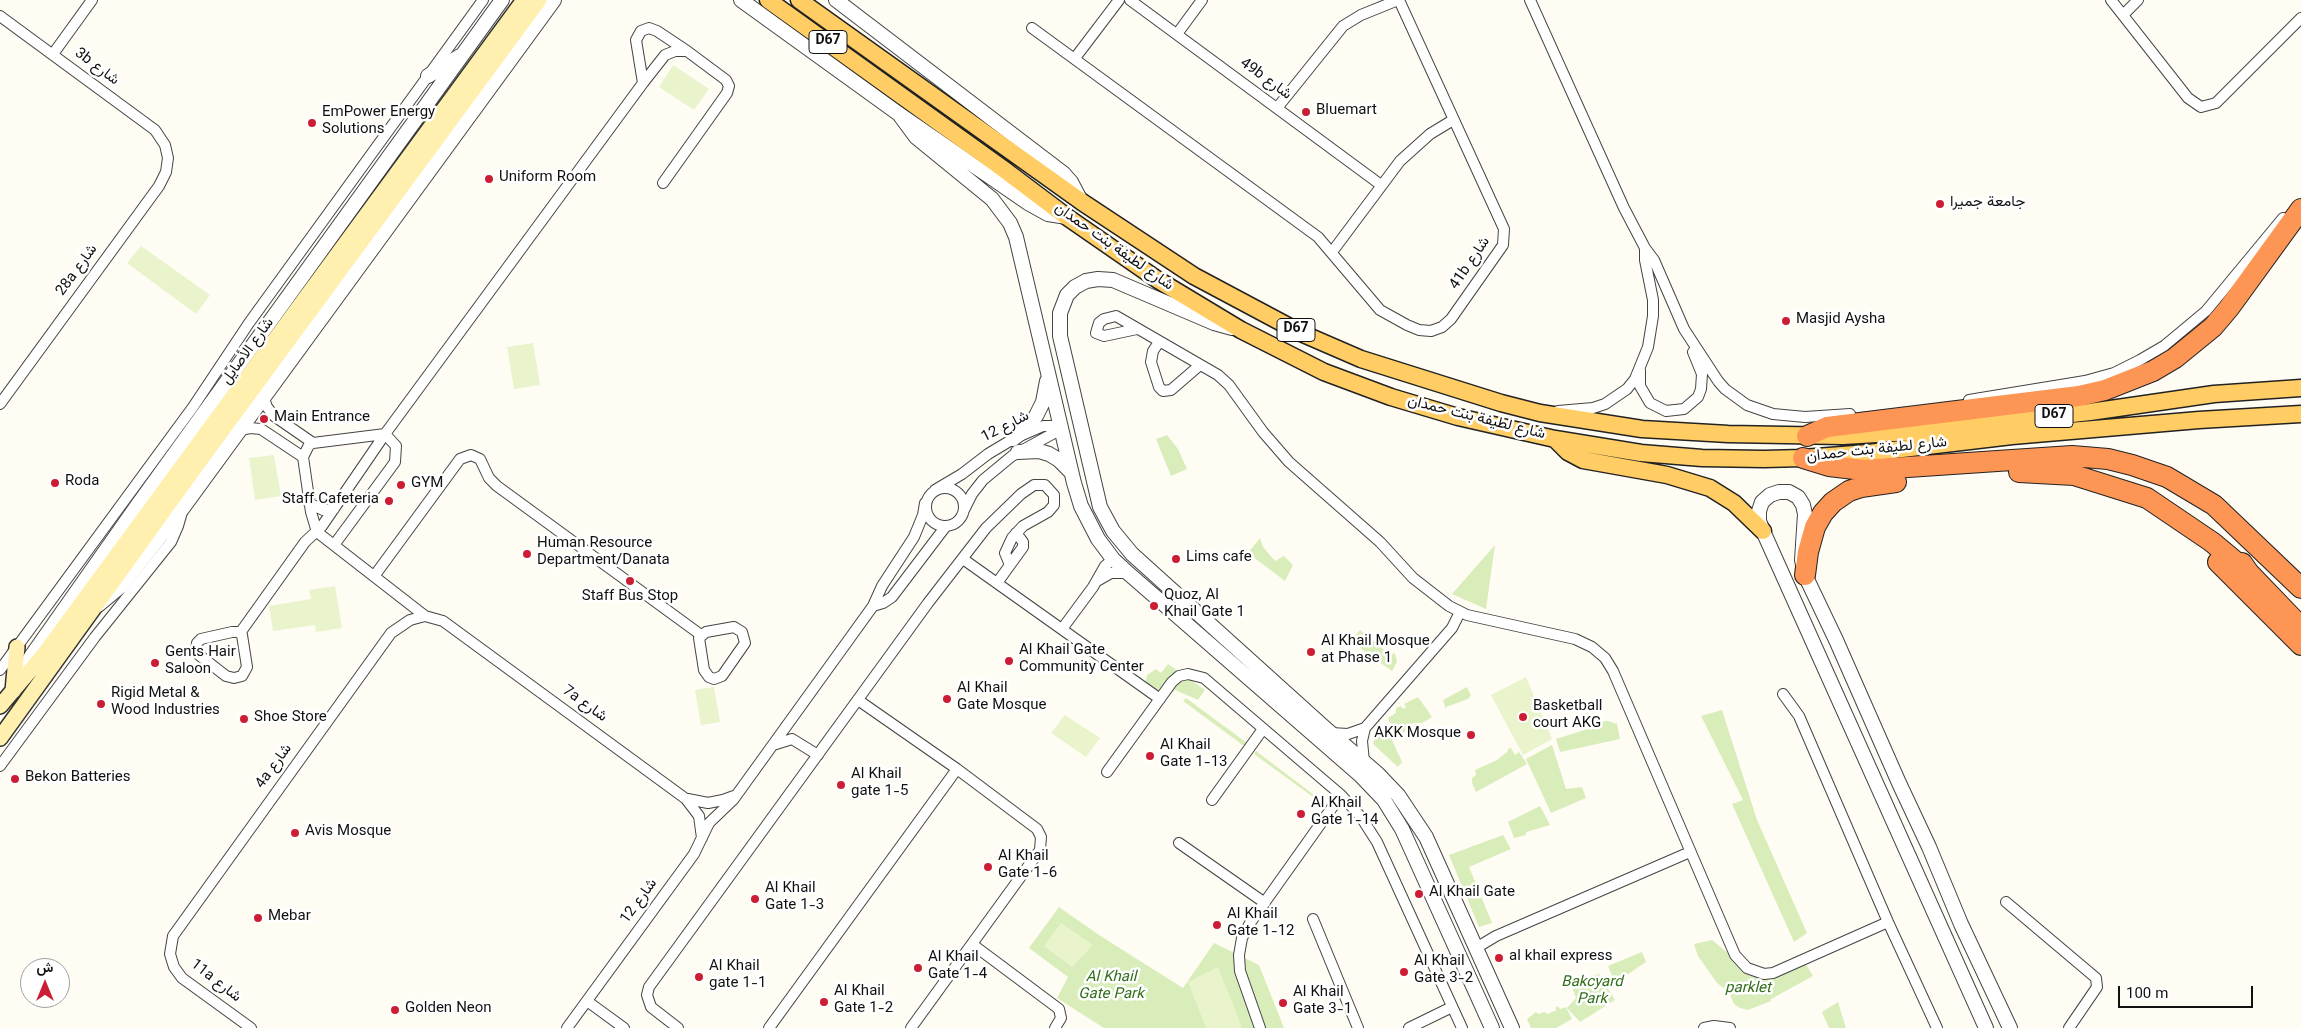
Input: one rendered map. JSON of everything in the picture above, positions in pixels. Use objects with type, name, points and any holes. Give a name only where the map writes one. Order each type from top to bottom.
[{"type":"highway","points":[[1807,436],[1820,429],[1835,426],[2079,396],[2105,390],[2153,371],[2194,343],[2212,327],[2229,308],[2301,209]]},
{"type":"highway","points":[[1803,458],[1829,466],[1881,470],[2072,456],[2108,459],[2132,465],[2183,486],[2228,517],[2301,588]]},
{"type":"highway","points":[[2072,456],[2135,482],[2188,510],[2202,520],[2223,540],[2249,573],[2301,627]]},
{"type":"highway","points":[[1805,576],[1810,539],[1823,513],[1833,502],[1849,491],[1861,486],[1882,483],[2036,471],[2074,475],[2136,493],[2158,504],[2212,542],[2249,573]]},
{"type":"highway","points":[[2111,486],[2154,510],[2189,537],[2222,566],[2301,645]]},
{"type":"main road","points":[[0,738],[98,604],[196,456],[524,0]]},
{"type":"main road","points":[[12,691],[45,653],[196,456],[538,0]]},
{"type":"main road","name":"شارع لطيفة بنت حمدان","points":[[768,0],[1002,168],[1067,218],[1158,280],[1241,330],[1292,357],[1366,389],[1467,419],[1555,439],[1671,456],[1733,459],[1803,458],[2048,433],[2236,417],[2301,414]]},
{"type":"main road","name":"شارع لطيفة بنت حمدان","points":[[798,0],[1082,202],[1194,276],[1301,333],[1391,370],[1540,413],[1642,429],[1807,436],[1910,432],[2090,412],[2214,394],[2301,388]]},
{"type":"main road","points":[[1555,439],[1568,452],[1583,460],[1667,475],[1710,488],[1734,503],[1762,531]]},
{"type":"main road","points":[[12,691],[17,647]]},
{"type":"main road","name":"شارع الأصايل","points":[[0,706],[12,691]]},
{"type":"street","points":[[53,54],[92,0]]},
{"type":"street","points":[[0,670],[194,407],[249,323],[483,0]]},
{"type":"street","name":"شارع الأصايل","points":[[12,691],[32,655],[128,519],[502,0]]},
{"type":"street","points":[[98,604],[122,585],[182,509],[554,0]]},
{"type":"street","points":[[741,0],[899,114],[1028,203],[1048,214],[1067,218]]},
{"type":"street","points":[[836,0],[1059,170],[1071,182],[1082,202]]},
{"type":"street","points":[[1075,58],[1119,0]]},
{"type":"street","name":"49b شارع","points":[[1130,0],[1381,185]]},
{"type":"street","points":[[1177,34],[1202,0]]},
{"type":"street","points":[[1277,108],[1343,26],[1352,19],[1398,0]]},
{"type":"street","name":"41b شارع","points":[[1332,252],[1372,303],[1389,316],[1419,330],[1431,331],[1442,327],[1451,319],[1499,251],[1505,237],[1502,222],[1398,0]]},
{"type":"street","points":[[1530,0],[1605,168],[1644,248],[1654,260],[1688,335],[1702,374],[1701,389],[1692,404],[1684,409],[1666,411],[1650,403],[1640,386],[1640,367]]},
{"type":"street","points":[[2111,0],[2192,102],[2201,107],[2212,105],[2225,94],[2301,18]]},
{"type":"street","points":[[2123,15],[2138,0]]},
{"type":"street","name":"3b شارع","points":[[0,16],[154,130],[162,140],[167,151]]},
{"type":"street","points":[[643,83],[636,44],[637,37],[641,31],[649,28],[661,33],[726,80],[728,90],[663,183]]},
{"type":"street","points":[[1032,28],[1318,237],[1332,252],[1400,161],[1419,142],[1453,120]]},
{"type":"street","points":[[661,33],[665,55]]},
{"type":"street","points":[[240,633],[305,542],[317,532],[334,510],[385,434],[643,83],[665,55],[675,51],[687,51]]},
{"type":"street","points":[[428,76],[465,53]]},
{"type":"street","points":[[899,114],[916,137],[992,199],[1010,223],[1016,236],[1071,472],[1086,518],[1113,559],[1376,791],[1397,819],[1492,1028]]},
{"type":"street","name":"28a شارع","points":[[0,404],[159,186],[166,172],[167,151]]},
{"type":"street","points":[[1688,335],[1718,381],[1730,393],[1760,410],[1787,417],[1822,417],[1887,410],[2055,388],[2085,382],[2114,373],[2140,360],[2186,329],[2225,290],[2286,214],[2301,202]]},
{"type":"street","points":[[1540,413],[1593,408],[1605,404],[1627,389],[1640,367],[1648,347],[1653,316],[1653,300],[1644,248]]},
{"type":"street","points":[[1061,426],[1065,415],[1066,403],[1051,326],[1054,312],[1071,291],[1081,284],[1093,280],[1107,279],[1127,285],[1214,323],[1241,330]]},
{"type":"street","points":[[1064,301],[1059,318],[1060,336],[1100,507],[1119,539],[1152,572],[1388,784],[1415,818],[1426,837],[1512,1028]]},
{"type":"street","points":[[1137,329],[1218,375],[1229,385],[1263,432],[1289,462],[1380,542],[1413,578],[1460,612],[1575,639],[1592,646],[1605,658],[1613,671],[1735,955],[1747,968],[1755,972],[1773,973],[1888,922]]},
{"type":"street","points":[[1159,342],[1153,351],[1151,362],[1159,387],[1163,391],[1171,390],[1200,365]]},
{"type":"street","points":[[1013,438],[1031,423],[1043,402],[1047,385],[1047,368]]},
{"type":"street","points":[[263,396],[267,407],[274,416],[313,443]]},
{"type":"street","name":"شارع 12","points":[[935,490],[962,474],[1013,438],[1044,426],[1061,426]]},
{"type":"street","points":[[1061,426],[1069,430],[1072,435],[1086,490],[1091,500],[1100,507]]},
{"type":"street","name":"شارع 12","points":[[964,510],[972,494],[983,480],[1018,452],[1050,436],[1061,426]]},
{"type":"street","points":[[240,430],[250,428],[261,429],[303,457]]},
{"type":"street","points":[[317,532],[309,503],[303,457],[306,449],[313,443],[385,434]]},
{"type":"street","points":[[334,545],[395,462],[396,446],[385,434]]},
{"type":"street","points":[[359,437],[369,448],[367,460]]},
{"type":"street","points":[[1018,452],[1039,451],[1049,454],[1063,463],[1071,472]]},
{"type":"street","points":[[375,576],[460,459],[471,455],[480,459],[489,478],[497,486],[701,635]]},
{"type":"street","points":[[678,1028],[650,1007],[647,1000],[647,991],[928,603],[994,518],[1015,498],[1034,485],[1042,484],[1048,487],[1055,498],[1052,509],[1031,521],[1016,533],[1005,552],[1010,565]]},
{"type":"street","points":[[944,487],[952,488],[960,494],[964,501],[964,510],[961,518],[954,524],[946,526],[933,522],[928,517],[925,503],[929,495],[935,490],[944,487]]},
{"type":"street","points":[[1986,1028],[1762,531],[1759,511],[1762,502],[1770,495],[1779,492],[1789,492],[1798,497],[1803,505],[1805,514],[1802,543],[1805,576],[1836,640],[1929,847],[1961,924],[2010,1028]]},
{"type":"street","points":[[309,503],[323,510],[334,510]]},
{"type":"street","name":"شارع 12","points":[[567,1028],[694,854],[709,822],[737,794],[872,606],[882,586],[919,526],[925,503]]},
{"type":"street","points":[[0,766],[95,637],[171,542],[178,526],[182,509]]},
{"type":"street","name":"شارع 12","points":[[872,606],[883,603],[892,597],[946,526]]},
{"type":"street","name":"7a شارع","points":[[317,532],[425,616],[443,621],[686,798],[699,816],[702,838]]},
{"type":"street","points":[[997,583],[1023,547],[1023,542],[1016,533]]},
{"type":"street","points":[[1062,628],[1097,582],[1105,566],[1113,559],[1128,556],[1152,572]]},
{"type":"street","points":[[963,559],[1160,698]]},
{"type":"street","points":[[1097,582],[1111,573],[1128,573]]},
{"type":"street","points":[[1364,762],[1362,741],[1365,728],[1452,628],[1460,612]]},
{"type":"street","name":"4a شارع","points":[[170,954],[171,942],[176,930],[391,634],[403,623],[425,616]]},
{"type":"street","points":[[734,628],[742,632],[745,637],[745,643],[722,676],[711,678],[705,673],[698,641],[701,635],[706,632],[734,628]]},
{"type":"street","points":[[232,632],[240,633],[244,638],[247,667],[242,676],[234,678],[226,676],[197,652],[197,643],[201,638],[232,632]]},
{"type":"street","points":[[1107,772],[1172,682],[1178,676],[1188,674],[1199,676],[1341,795],[1361,817],[1372,833],[1462,1028]]},
{"type":"street","points":[[1783,694],[1799,716],[1888,922],[1937,1028]]},
{"type":"street","points":[[858,700],[957,769],[1037,829],[1042,842],[1040,850],[911,1028]]},
{"type":"street","points":[[1330,733],[1348,734],[1365,728]]},
{"type":"street","points":[[1212,800],[1263,729]]},
{"type":"street","points":[[771,746],[792,739],[818,755]]},
{"type":"street","points":[[769,1028],[957,769]]},
{"type":"street","points":[[686,798],[708,803],[723,800],[737,794]]},
{"type":"street","points":[[1260,1028],[1242,979],[1239,954],[1246,930],[1341,795]]},
{"type":"street","points":[[1178,843],[1266,903]]},
{"type":"street","points":[[1476,948],[1496,936],[1690,852]]},
{"type":"street","points":[[2006,902],[2096,978],[2097,987],[2069,1028]]},
{"type":"street","points":[[1440,911],[1460,942],[1476,948]]},
{"type":"street","points":[[1313,919],[1358,1028]]},
{"type":"street","points":[[1470,934],[1496,936]]},
{"type":"street","points":[[972,944],[1059,1009],[1061,1018],[1055,1028]]},
{"type":"street","name":"11a شارع","points":[[170,954],[177,973],[251,1028]]},
{"type":"street","points":[[587,1001],[624,1028]]},
{"type":"street","points":[[1410,1028],[1452,1007]]},
{"type":"street","points":[[1704,1028],[1714,1026],[1730,1028]]},
{"type":"green space","points":[[673,65],[709,89],[694,110],[659,87]]},
{"type":"green space","points":[[141,246],[210,295],[196,314],[127,263]]},
{"type":"green space","points":[[533,343],[540,385],[514,389],[507,347]]},
{"type":"green space","points":[[1167,435],[1178,449],[1187,469],[1171,476],[1156,439]]},
{"type":"green space","points":[[274,455],[281,496],[255,500],[249,458]]},
{"type":"green space","points":[[1260,538],[1263,547],[1275,561],[1284,556],[1293,565],[1285,581],[1248,553]]},
{"type":"green space","points":[[1495,545],[1486,609],[1452,594]]},
{"type":"green space","points":[[335,586],[342,628],[316,632],[315,625],[273,631],[269,606],[311,599],[309,590]]},
{"type":"green space","points":[[1360,630],[1390,655],[1395,653],[1397,662],[1392,671],[1375,659],[1370,651],[1365,652],[1356,644],[1354,637]]},
{"type":"green space","points":[[1168,664],[1205,690],[1198,700],[1175,690],[1165,700],[1145,685],[1147,675],[1156,669],[1161,673]]},
{"type":"green space","name":"Basketball court AKG","points":[[1526,677],[1552,739],[1523,755],[1491,695]]},
{"type":"green space","points":[[714,687],[720,722],[701,725],[695,690]]},
{"type":"green space","points":[[1467,687],[1471,695],[1468,699],[1446,707],[1446,710],[1443,700]]},
{"type":"green space","points":[[1418,697],[1432,717],[1422,723],[1413,723],[1403,733],[1395,737],[1388,718],[1396,713],[1396,708],[1401,706],[1403,709],[1406,707],[1404,704]]},
{"type":"green space","points":[[1186,698],[1247,743],[1244,746],[1183,701]]},
{"type":"green space","points":[[1722,710],[1757,820],[1807,933],[1794,942],[1732,804],[1743,800],[1701,716]]},
{"type":"green space","points":[[1065,715],[1100,738],[1086,757],[1051,733]]},
{"type":"green space","points":[[1608,721],[1617,724],[1620,739],[1560,752],[1556,739],[1594,727],[1595,722]]},
{"type":"green space","points":[[1383,729],[1392,740],[1402,762],[1398,767],[1373,744],[1375,737]]},
{"type":"green space","points":[[1552,745],[1566,789],[1582,787],[1586,798],[1551,813],[1526,759]]},
{"type":"green space","points":[[1511,748],[1515,755],[1519,752],[1527,764],[1476,792],[1472,783],[1472,778],[1476,775],[1475,770],[1497,760]]},
{"type":"green space","points":[[1256,751],[1318,798],[1312,807],[1310,804],[1313,797],[1254,754]]},
{"type":"green space","points":[[1540,806],[1550,825],[1526,832],[1526,835],[1514,838],[1508,822]]},
{"type":"green space","points":[[1503,835],[1511,849],[1469,867],[1492,923],[1479,927],[1449,855]]},
{"type":"green space","name":"Al Khail Gate Park","points":[[1059,907],[1099,935],[1183,988],[1214,943],[1259,965],[1284,1028],[1104,1028],[1057,998],[1068,977],[1029,948]]},
{"type":"green space","points":[[1061,923],[1093,945],[1072,967],[1044,946]]},
{"type":"green space","name":"parklet","points":[[1712,940],[1745,967],[1758,974],[1805,963],[1813,976],[1771,999],[1771,1001],[1748,1010],[1740,1008],[1734,1004],[1729,992],[1717,983],[1698,956],[1694,944]]},
{"type":"green space","points":[[1642,952],[1646,962],[1615,983],[1608,966]]},
{"type":"green space","points":[[1218,967],[1242,1028],[1206,1028],[1188,982]]},
{"type":"green space","name":"Bakcyard Park","points":[[1599,974],[1615,1000],[1580,1022],[1567,1008],[1576,998],[1570,982]]},
{"type":"green space","points":[[1838,1002],[1846,1028],[1829,1028],[1822,1012]]},
{"type":"green space","points":[[1558,1006],[1560,1009],[1566,1007],[1572,1019],[1556,1028],[1531,1028],[1527,1019],[1536,1012],[1538,1014],[1545,1012],[1547,1014],[1557,1010],[1555,1008]]},
{"type":"place","name":"Bluemart","points":[[1306,112]]},
{"type":"place","name":"EmPower Energy Solutions","points":[[312,123]]},
{"type":"place","name":"Uniform Room","points":[[489,179]]},
{"type":"place","name":"جامعة جميرا","points":[[1940,204]]},
{"type":"place","name":"Masjid Aysha","points":[[1786,321]]},
{"type":"place","name":"Main Entrance","points":[[264,419]]},
{"type":"place","name":"Roda","points":[[55,483]]},
{"type":"place","name":"GYM","points":[[401,485]]},
{"type":"place","name":"Staff Cafeteria","points":[[389,501]]},
{"type":"place","name":"Human Resource Department/Danata","points":[[527,554]]},
{"type":"place","name":"Lims cafe","points":[[1176,559]]},
{"type":"place","name":"Staff Bus Stop","points":[[630,581]]},
{"type":"place","name":"Quoz, Al Khail Gate 1","points":[[1154,606]]},
{"type":"place","name":"Al Khail Mosque at Phase 1","points":[[1311,652]]},
{"type":"place","name":"Al Khail Gate Community Center","points":[[1009,661]]},
{"type":"place","name":"Gents Hair Saloon","points":[[155,663]]},
{"type":"place","name":"Al Khail Gate Mosque","points":[[947,699]]},
{"type":"place","name":"Rigid Metal & Wood Industries","points":[[101,704]]},
{"type":"place","name":"Basketball court AKG","points":[[1523,717]]},
{"type":"place","name":"Shoe Store","points":[[244,719]]},
{"type":"place","name":"AKK Mosque","points":[[1471,735]]},
{"type":"place","name":"Al Khail Gate 1-13","points":[[1150,756]]},
{"type":"place","name":"Bekon Batteries","points":[[15,779]]},
{"type":"place","name":"Al Khail gate 1-5","points":[[841,785]]},
{"type":"place","name":"Al Khail Gate 1-14","points":[[1301,814]]},
{"type":"place","name":"Avis Mosque","points":[[295,833]]},
{"type":"place","name":"Al Khail Gate 1-6","points":[[988,867]]},
{"type":"place","name":"Al Khail Gate","points":[[1419,894]]},
{"type":"place","name":"Al Khail Gate 1-3","points":[[755,899]]},
{"type":"place","name":"Mebar","points":[[258,918]]},
{"type":"place","name":"Al Khail Gate 1-12","points":[[1217,925]]},
{"type":"place","name":"al khail express","points":[[1499,958]]},
{"type":"place","name":"Al Khail Gate 1-4","points":[[918,968]]},
{"type":"place","name":"Al Khail Gate 3-2","points":[[1404,972]]},
{"type":"place","name":"Al Khail gate 1-1","points":[[699,977]]},
{"type":"place","name":"Al Khail Gate 1-2","points":[[824,1002]]},
{"type":"place","name":"Al Khail Gate 3-1","points":[[1283,1003]]},
{"type":"place","name":"Golden Neon","points":[[395,1010]]}]
